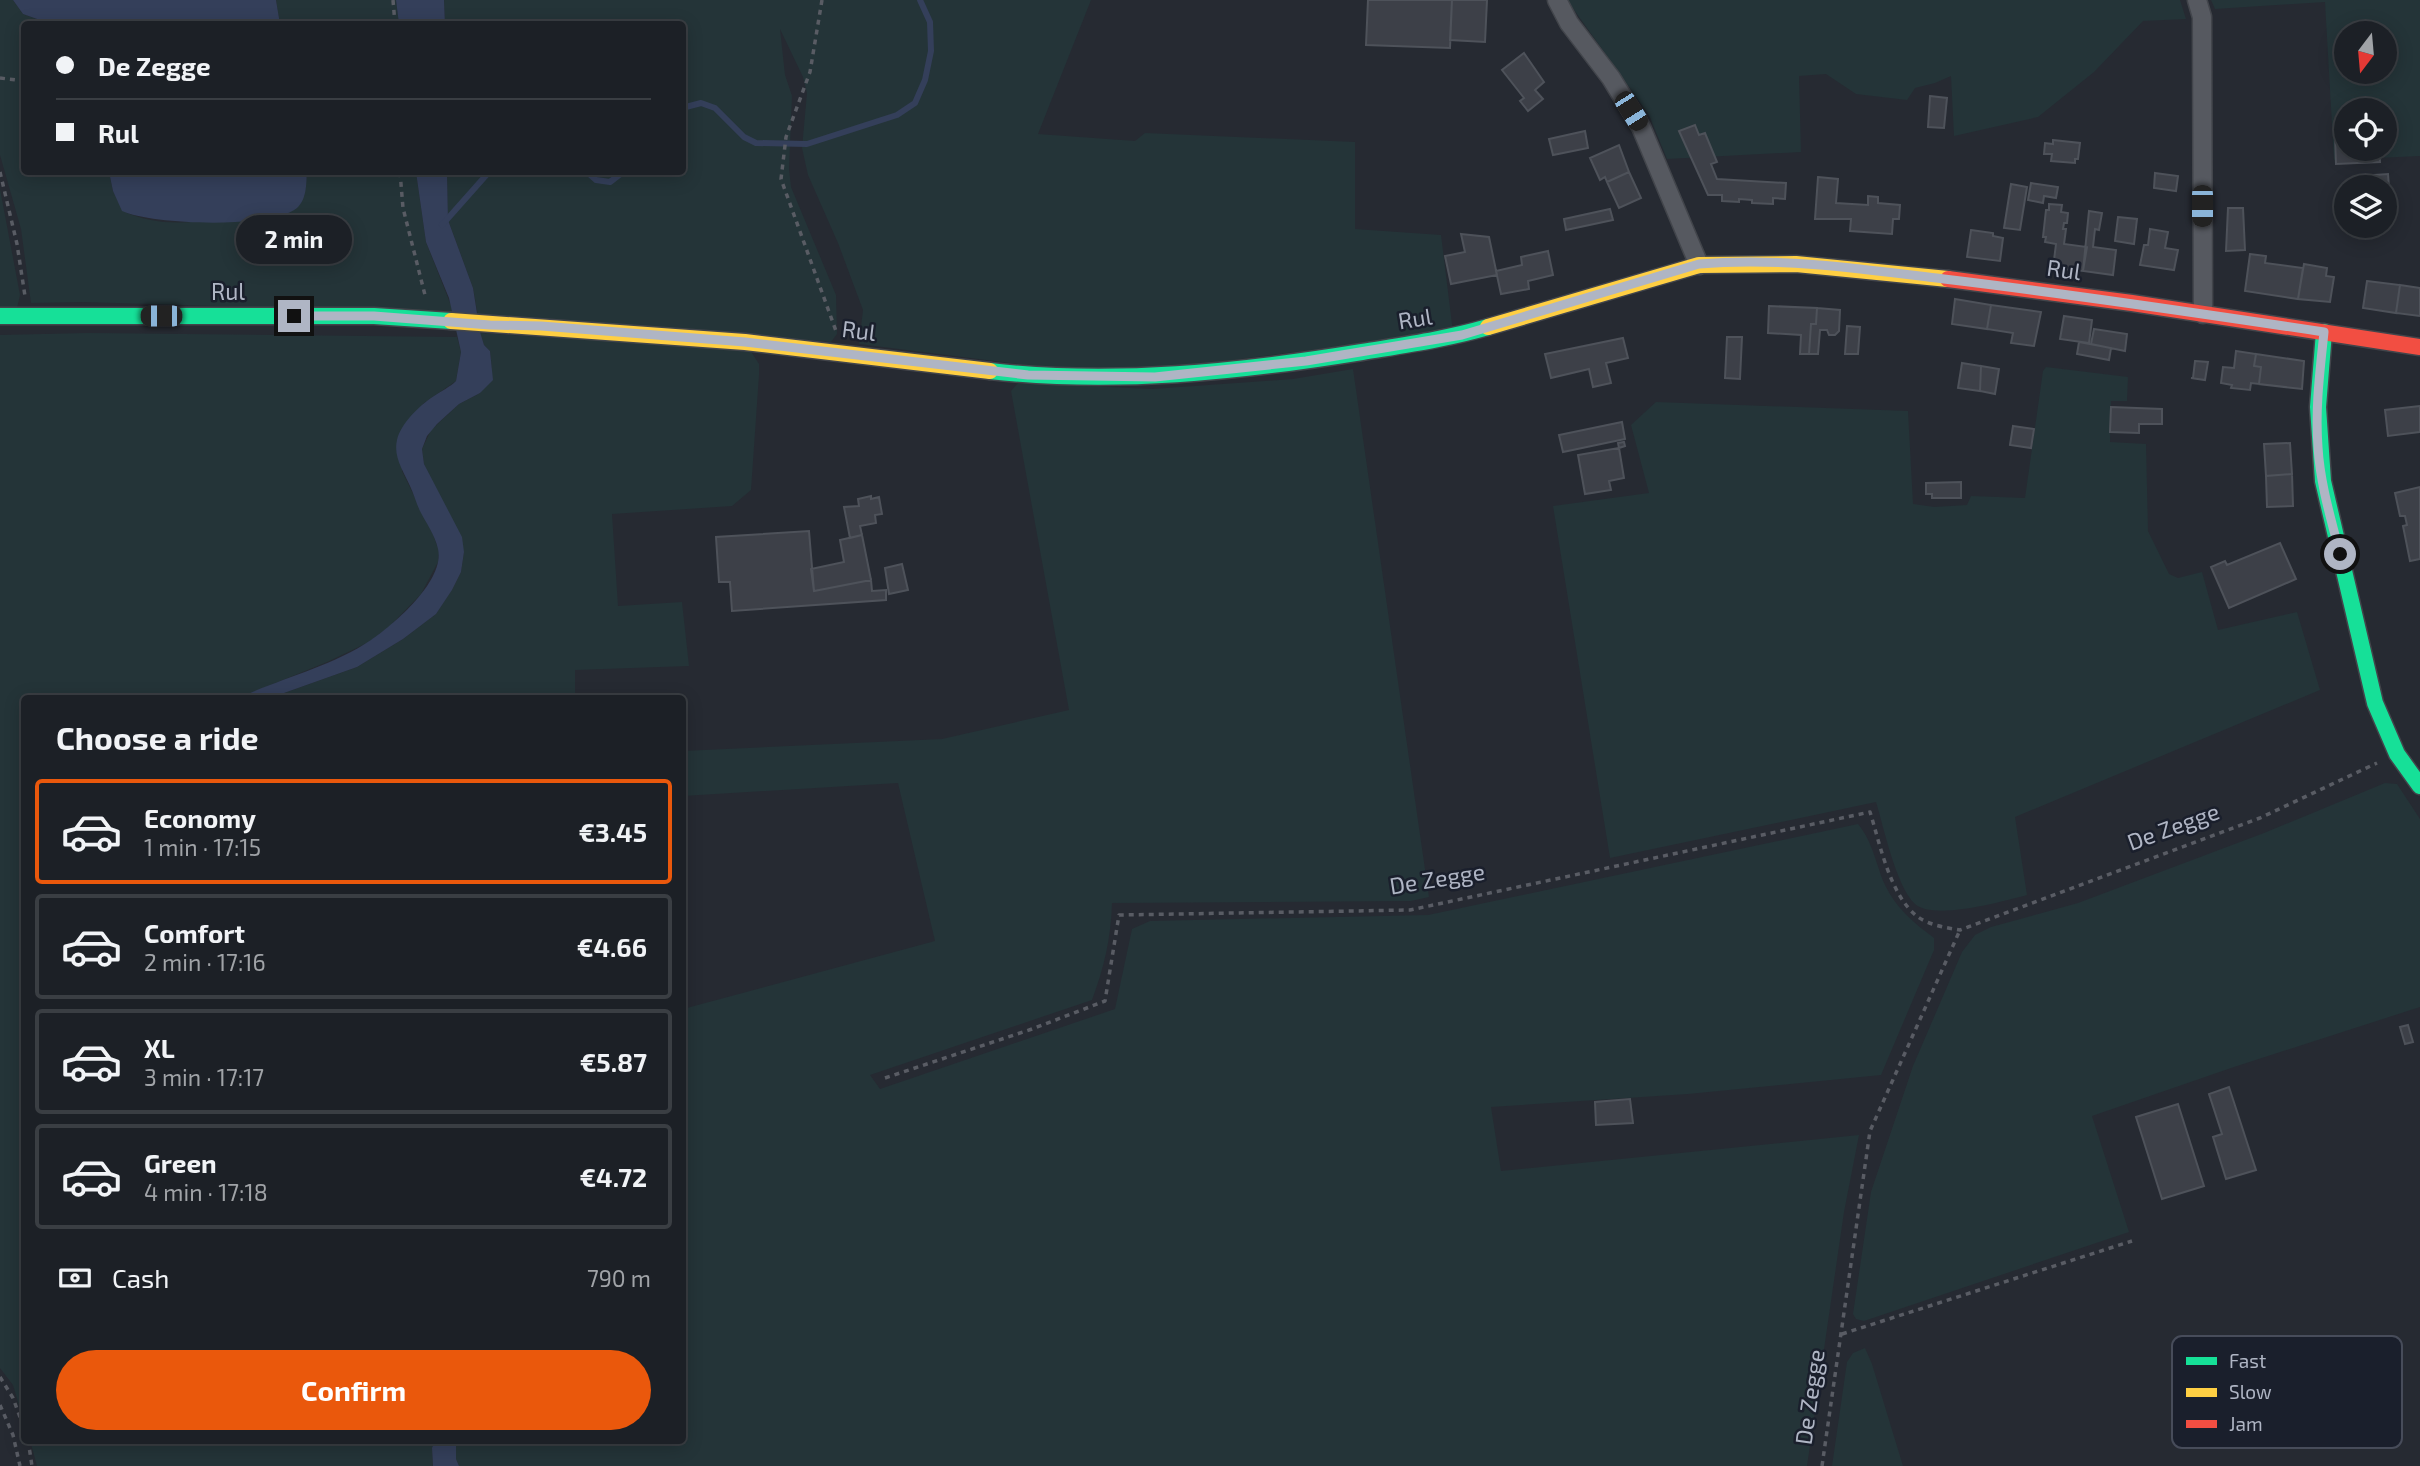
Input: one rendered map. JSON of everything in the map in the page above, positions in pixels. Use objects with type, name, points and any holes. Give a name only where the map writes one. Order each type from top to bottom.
[{"type":"street","points":[[1557,0],[1569,23],[1611,78],[1641,127],[1699,264]]},
{"type":"street","points":[[2197,0],[2202,17],[2203,314]]},
{"type":"street","name":"Rul","points":[[0,316],[374,316],[745,342],[1028,375],[1155,377],[1306,361],[1462,335],[1699,264],[1735,261],[1866,270],[2028,289],[2420,347]]},
{"type":"street","points":[[2324,332],[2317,391],[2318,448],[2323,481],[2375,703],[2397,754],[2420,786]]},
{"type":"path","points":[[393,0],[395,21]]},
{"type":"path","points":[[822,0],[810,72],[786,137],[781,179],[843,353]]},
{"type":"path","points":[[0,78],[21,81]]},
{"type":"path","points":[[0,172],[28,316]]},
{"type":"path","points":[[400,175],[403,208],[430,319]]},
{"type":"path","name":"De Zegge","points":[[885,1078],[1032,1029],[1105,1001],[1119,915],[1410,910],[1870,812],[1896,892],[1918,918],[1960,930],[2260,818],[2397,754]]},
{"type":"path","name":"De Zegge","points":[[1822,1466],[1870,1131],[1960,930]]},
{"type":"path","name":"De Zegge","points":[[1842,1334],[2132,1241]]},
{"type":"path","points":[[0,1377],[13,1398],[21,1420]]},
{"type":"path","points":[[0,1405],[13,1435],[20,1466]]},
{"type":"path","points":[[29,1444],[32,1466]]},
{"type":"shaded area","points":[[0,0],[13,0],[23,14],[43,21],[21,21],[21,175],[110,175],[113,191],[123,211],[145,219],[190,222],[237,214],[304,196],[307,175],[416,175],[426,242],[454,313],[83,302],[31,303],[21,229],[0,155]]},
{"type":"shaded area","points":[[276,0],[396,0],[399,21],[280,21]]},
{"type":"shaded area","points":[[444,0],[1091,0],[1038,134],[1135,141],[1145,133],[1355,142],[1355,229],[1441,235],[1453,332],[1163,369],[1058,369],[859,344],[863,310],[838,243],[808,175],[802,148],[807,93],[803,77],[780,29],[785,75],[792,96],[789,169],[791,187],[836,295],[837,334],[831,342],[478,316],[473,288],[448,220],[447,175],[686,175],[686,21],[445,21]]},
{"type":"shaded area","points":[[1567,0],[2180,0],[2186,19],[2143,21],[2094,72],[2038,117],[1954,136],[1951,76],[1915,88],[1907,100],[1856,94],[1826,74],[1799,76],[1801,152],[1667,159],[1649,115]]},
{"type":"shaded area","points":[[2211,0],[2420,0],[2420,156],[2397,157],[2397,98],[2334,98],[2334,160],[2325,2],[2215,9]]},
{"type":"shaded area","points":[[0,189],[20,295],[17,308],[0,308]]},
{"type":"shaded area","points":[[88,333],[457,337],[461,352],[456,381],[424,403],[407,422],[402,471],[439,551],[438,562],[421,594],[389,627],[369,642],[246,695],[21,695],[21,1412],[13,1385],[0,1368],[0,335]]},
{"type":"shaded area","points":[[480,333],[750,350],[759,364],[751,490],[732,506],[612,514],[618,606],[682,602],[689,666],[575,670],[575,695],[278,695],[357,667],[403,639],[436,614],[452,590],[461,572],[464,552],[424,464],[422,449],[431,430],[459,404],[480,393],[492,370],[490,351],[484,345]]},
{"type":"shaded area","points":[[2046,367],[2128,377],[2127,401],[2111,401],[2110,442],[2146,444],[2148,531],[2169,574],[2178,578],[2202,572],[2218,630],[2297,612],[2320,690],[2015,817],[2027,895],[2002,901],[1937,911],[1915,904],[1896,871],[1876,802],[1610,858],[1553,506],[1649,493],[1631,425],[1656,402],[1908,411],[1913,504],[1934,507],[1967,505],[1971,496],[2025,498],[2043,371]]},
{"type":"shaded area","points":[[1353,369],[1429,897],[1411,901],[1112,903],[1106,953],[1092,1000],[870,1075],[880,1089],[1115,1009],[1132,929],[1150,921],[1428,915],[1858,824],[1867,838],[1894,901],[1934,938],[1934,950],[1881,1075],[1688,1094],[1491,1107],[1501,1171],[1859,1135],[1844,1212],[1807,1466],[459,1466],[456,1444],[686,1444],[686,1008],[935,941],[898,783],[686,796],[686,751],[942,739],[1069,710],[1011,391],[1018,383],[1152,389],[1293,379]]},
{"type":"shaded area","points":[[2385,783],[2397,784],[2420,819],[2420,1007],[2092,1116],[2129,1232],[1864,1321],[1856,1319],[1853,1314],[1871,1192],[1913,1066],[1962,952],[1975,935],[1991,927],[2078,903],[2264,833]]},
{"type":"shaded area","points":[[1865,1348],[1903,1466],[1832,1466],[1847,1362],[1853,1353]]},
{"type":"shaded area","points":[[31,1444],[434,1444],[433,1466],[37,1466]]},
{"type":"water","points":[[13,0],[276,0],[280,21],[43,21],[23,14]]},
{"type":"water","points":[[396,0],[444,0],[445,21],[399,21]]},
{"type":"water","points":[[110,175],[307,175],[304,196],[297,208],[284,215],[239,222],[184,222],[137,216],[122,211]]},
{"type":"water","points":[[416,175],[447,175],[448,220],[473,288],[480,332],[484,345],[490,351],[493,380],[480,393],[459,404],[437,424],[427,436],[422,449],[424,464],[462,537],[464,552],[461,572],[436,614],[403,639],[357,667],[278,695],[246,695],[339,658],[371,640],[404,613],[426,588],[434,574],[438,561],[437,544],[396,452],[402,427],[412,415],[456,381],[461,352],[449,298],[426,242]]},
{"type":"water","points":[[434,1444],[456,1444],[459,1466],[433,1466]]},
{"type":"building","points":[[1368,0],[1452,0],[1450,48],[1366,45]]},
{"type":"building","points":[[1452,0],[1487,0],[1485,42],[1450,40]]},
{"type":"building","points":[[1524,53],[1544,82],[1535,90],[1543,99],[1528,111],[1520,101],[1524,98],[1502,70]]},
{"type":"building","points":[[1930,96],[1947,98],[1944,128],[1928,127]]},
{"type":"building","points":[[1695,125],[1699,135],[1705,133],[1717,162],[1711,164],[1717,179],[1786,183],[1785,199],[1773,198],[1773,204],[1752,203],[1752,200],[1739,199],[1739,202],[1722,201],[1722,195],[1708,195],[1679,131]]},
{"type":"building","points":[[1585,131],[1588,148],[1553,155],[1549,139]]},
{"type":"building","points":[[2053,140],[2080,143],[2075,163],[2051,161],[2052,154],[2044,154],[2045,143],[2053,144]]},
{"type":"building","points":[[1619,145],[1629,172],[1607,182],[1605,177],[1600,180],[1590,158]]},
{"type":"building","points":[[2336,161],[2380,162],[2336,164]]},
{"type":"building","points":[[1629,172],[1641,198],[1619,208],[1607,182]]},
{"type":"building","points":[[2155,173],[2178,176],[2176,191],[2154,188]]},
{"type":"building","points":[[1818,177],[1838,179],[1836,203],[1868,205],[1868,196],[1878,197],[1878,203],[1900,205],[1899,219],[1893,219],[1892,234],[1850,231],[1851,219],[1815,219]]},
{"type":"building","points":[[2031,183],[2058,187],[2056,198],[2044,196],[2043,203],[2028,200]]},
{"type":"building","points":[[2011,184],[2027,187],[2020,230],[2004,228]]},
{"type":"building","points":[[2049,204],[2062,205],[2061,212],[2068,213],[2063,229],[2066,229],[2064,244],[2087,247],[2083,271],[2053,268],[2056,244],[2045,242],[2046,237],[2043,237]]},
{"type":"building","points":[[2228,208],[2243,208],[2245,250],[2226,251]]},
{"type":"building","points":[[1610,209],[1613,220],[1566,230],[1564,219]]},
{"type":"building","points":[[2089,211],[2102,213],[2099,230],[2095,229],[2093,247],[2116,250],[2113,275],[2083,271]]},
{"type":"building","points":[[2118,217],[2137,219],[2134,244],[2115,241]]},
{"type":"building","points":[[2150,229],[2168,232],[2165,248],[2178,250],[2174,270],[2140,265],[2144,245],[2148,245]]},
{"type":"building","points":[[1971,230],[1993,233],[1993,236],[2003,238],[2000,261],[1967,257]]},
{"type":"building","points":[[1461,234],[1489,237],[1497,275],[1451,284],[1445,256],[1465,252]]},
{"type":"building","points":[[1548,251],[1553,275],[1528,281],[1529,289],[1501,294],[1496,271],[1522,265],[1521,257]]},
{"type":"building","points":[[2250,254],[2266,256],[2265,263],[2303,268],[2298,299],[2245,291]]},
{"type":"building","points":[[2304,264],[2327,268],[2326,276],[2334,277],[2330,302],[2298,299]]},
{"type":"building","points":[[2367,281],[2400,285],[2396,313],[2363,308]]},
{"type":"building","points":[[2400,285],[2420,288],[2420,316],[2396,313]]},
{"type":"building","points":[[1955,299],[1991,305],[1987,329],[1952,324]]},
{"type":"building","points":[[1991,305],[2041,312],[2034,346],[2011,343],[2013,333],[1987,329]]},
{"type":"building","points":[[1769,306],[1817,308],[1816,324],[1811,324],[1809,354],[1800,354],[1801,335],[1768,333]]},
{"type":"building","points":[[1817,308],[1840,310],[1839,331],[1835,335],[1829,335],[1827,330],[1820,330],[1818,354],[1809,354],[1811,324],[1816,324]]},
{"type":"building","points":[[2064,316],[2092,320],[2089,343],[2060,339]]},
{"type":"building","points":[[1847,326],[1860,327],[1858,354],[1845,354]]},
{"type":"building","points":[[2094,329],[2127,334],[2125,351],[2091,344]]},
{"type":"building","points":[[1727,337],[1742,337],[1740,379],[1725,378]]},
{"type":"building","points":[[1623,338],[1628,358],[1606,363],[1611,383],[1593,387],[1589,369],[1551,378],[1545,354]]},
{"type":"building","points":[[2079,342],[2111,348],[2109,360],[2077,354]]},
{"type":"building","points":[[2236,351],[2256,354],[2254,366],[2261,367],[2259,384],[2251,383],[2250,390],[2231,388],[2232,385],[2221,383],[2223,367],[2234,368]]},
{"type":"building","points":[[2256,354],[2304,361],[2302,389],[2259,384],[2261,367],[2254,366]]},
{"type":"building","points":[[2195,361],[2208,362],[2205,380],[2191,378]]},
{"type":"building","points":[[1962,363],[1981,366],[1980,391],[1958,388]]},
{"type":"building","points":[[1981,366],[1999,369],[1995,394],[1980,391]]},
{"type":"building","points":[[2420,406],[2420,432],[2388,436],[2385,410]]},
{"type":"building","points":[[2111,407],[2162,409],[2162,424],[2139,424],[2139,433],[2110,432]]},
{"type":"building","points":[[1622,422],[1625,439],[1563,452],[1559,435]]},
{"type":"building","points":[[2013,426],[2034,429],[2031,448],[2010,445]]},
{"type":"building","points":[[2290,443],[2292,474],[2266,476],[2264,444]]},
{"type":"building","points":[[1619,448],[1624,478],[1609,481],[1611,490],[1585,494],[1578,455]]},
{"type":"building","points":[[2292,474],[2293,506],[2267,507],[2266,476]]},
{"type":"building","points":[[1961,482],[1961,498],[1932,498],[1932,494],[1926,494],[1926,483]]},
{"type":"building","points":[[2420,487],[2420,559],[2410,561],[2403,526],[2407,525],[2405,516],[2400,516],[2395,493]]},
{"type":"building","points":[[871,496],[871,499],[879,497],[882,514],[875,515],[876,523],[860,526],[862,535],[850,538],[844,507],[859,506],[858,499]]},
{"type":"building","points":[[809,531],[814,591],[871,580],[872,591],[886,590],[886,600],[732,611],[730,582],[719,582],[716,537]]},
{"type":"building","points":[[862,535],[871,580],[814,591],[811,569],[844,562],[840,540]]},
{"type":"building","points":[[2280,543],[2296,579],[2229,608],[2211,567],[2225,561],[2227,565]]},
{"type":"building","points":[[902,564],[908,590],[889,594],[885,568]]},
{"type":"building","points":[[2408,1025],[2413,1042],[2405,1044],[2400,1027]]},
{"type":"building","points":[[2229,1087],[2256,1170],[2226,1179],[2213,1137],[2222,1134],[2209,1094]]},
{"type":"building","points":[[1630,1099],[1633,1123],[1596,1125],[1595,1102]]},
{"type":"building","points":[[2178,1104],[2204,1186],[2162,1199],[2136,1117]]},
{"type":"waterway","points":[[686,107],[701,103],[715,108],[744,137],[756,143],[807,144],[897,115],[915,103],[925,80],[931,51],[930,22],[920,0]]},
{"type":"waterway","points":[[442,225],[486,175]]},
{"type":"waterway","points":[[590,175],[596,180],[610,182],[619,175]]},
{"type":"traffic: fast","points":[[0,316],[374,316],[451,321]]},
{"type":"traffic: fast","points":[[990,371],[1083,377],[1223,370],[1394,347],[1488,327]]},
{"type":"traffic: fast","points":[[2324,332],[2318,407],[2323,481],[2375,703],[2397,754],[2420,786]]},
{"type":"traffic: slow","points":[[1488,327],[1699,265],[1796,264],[1948,279]]},
{"type":"traffic: slow","points":[[451,321],[745,342],[990,371]]},
{"type":"traffic: jam","points":[[1948,279],[2132,303],[2420,347]]},
{"type":"route","points":[[294,316],[374,316],[541,326],[745,342],[1028,375],[1155,377],[1306,361],[1462,335],[1699,264],[1735,261],[1920,276],[2324,332],[2317,391],[2318,448],[2340,554]]}]
